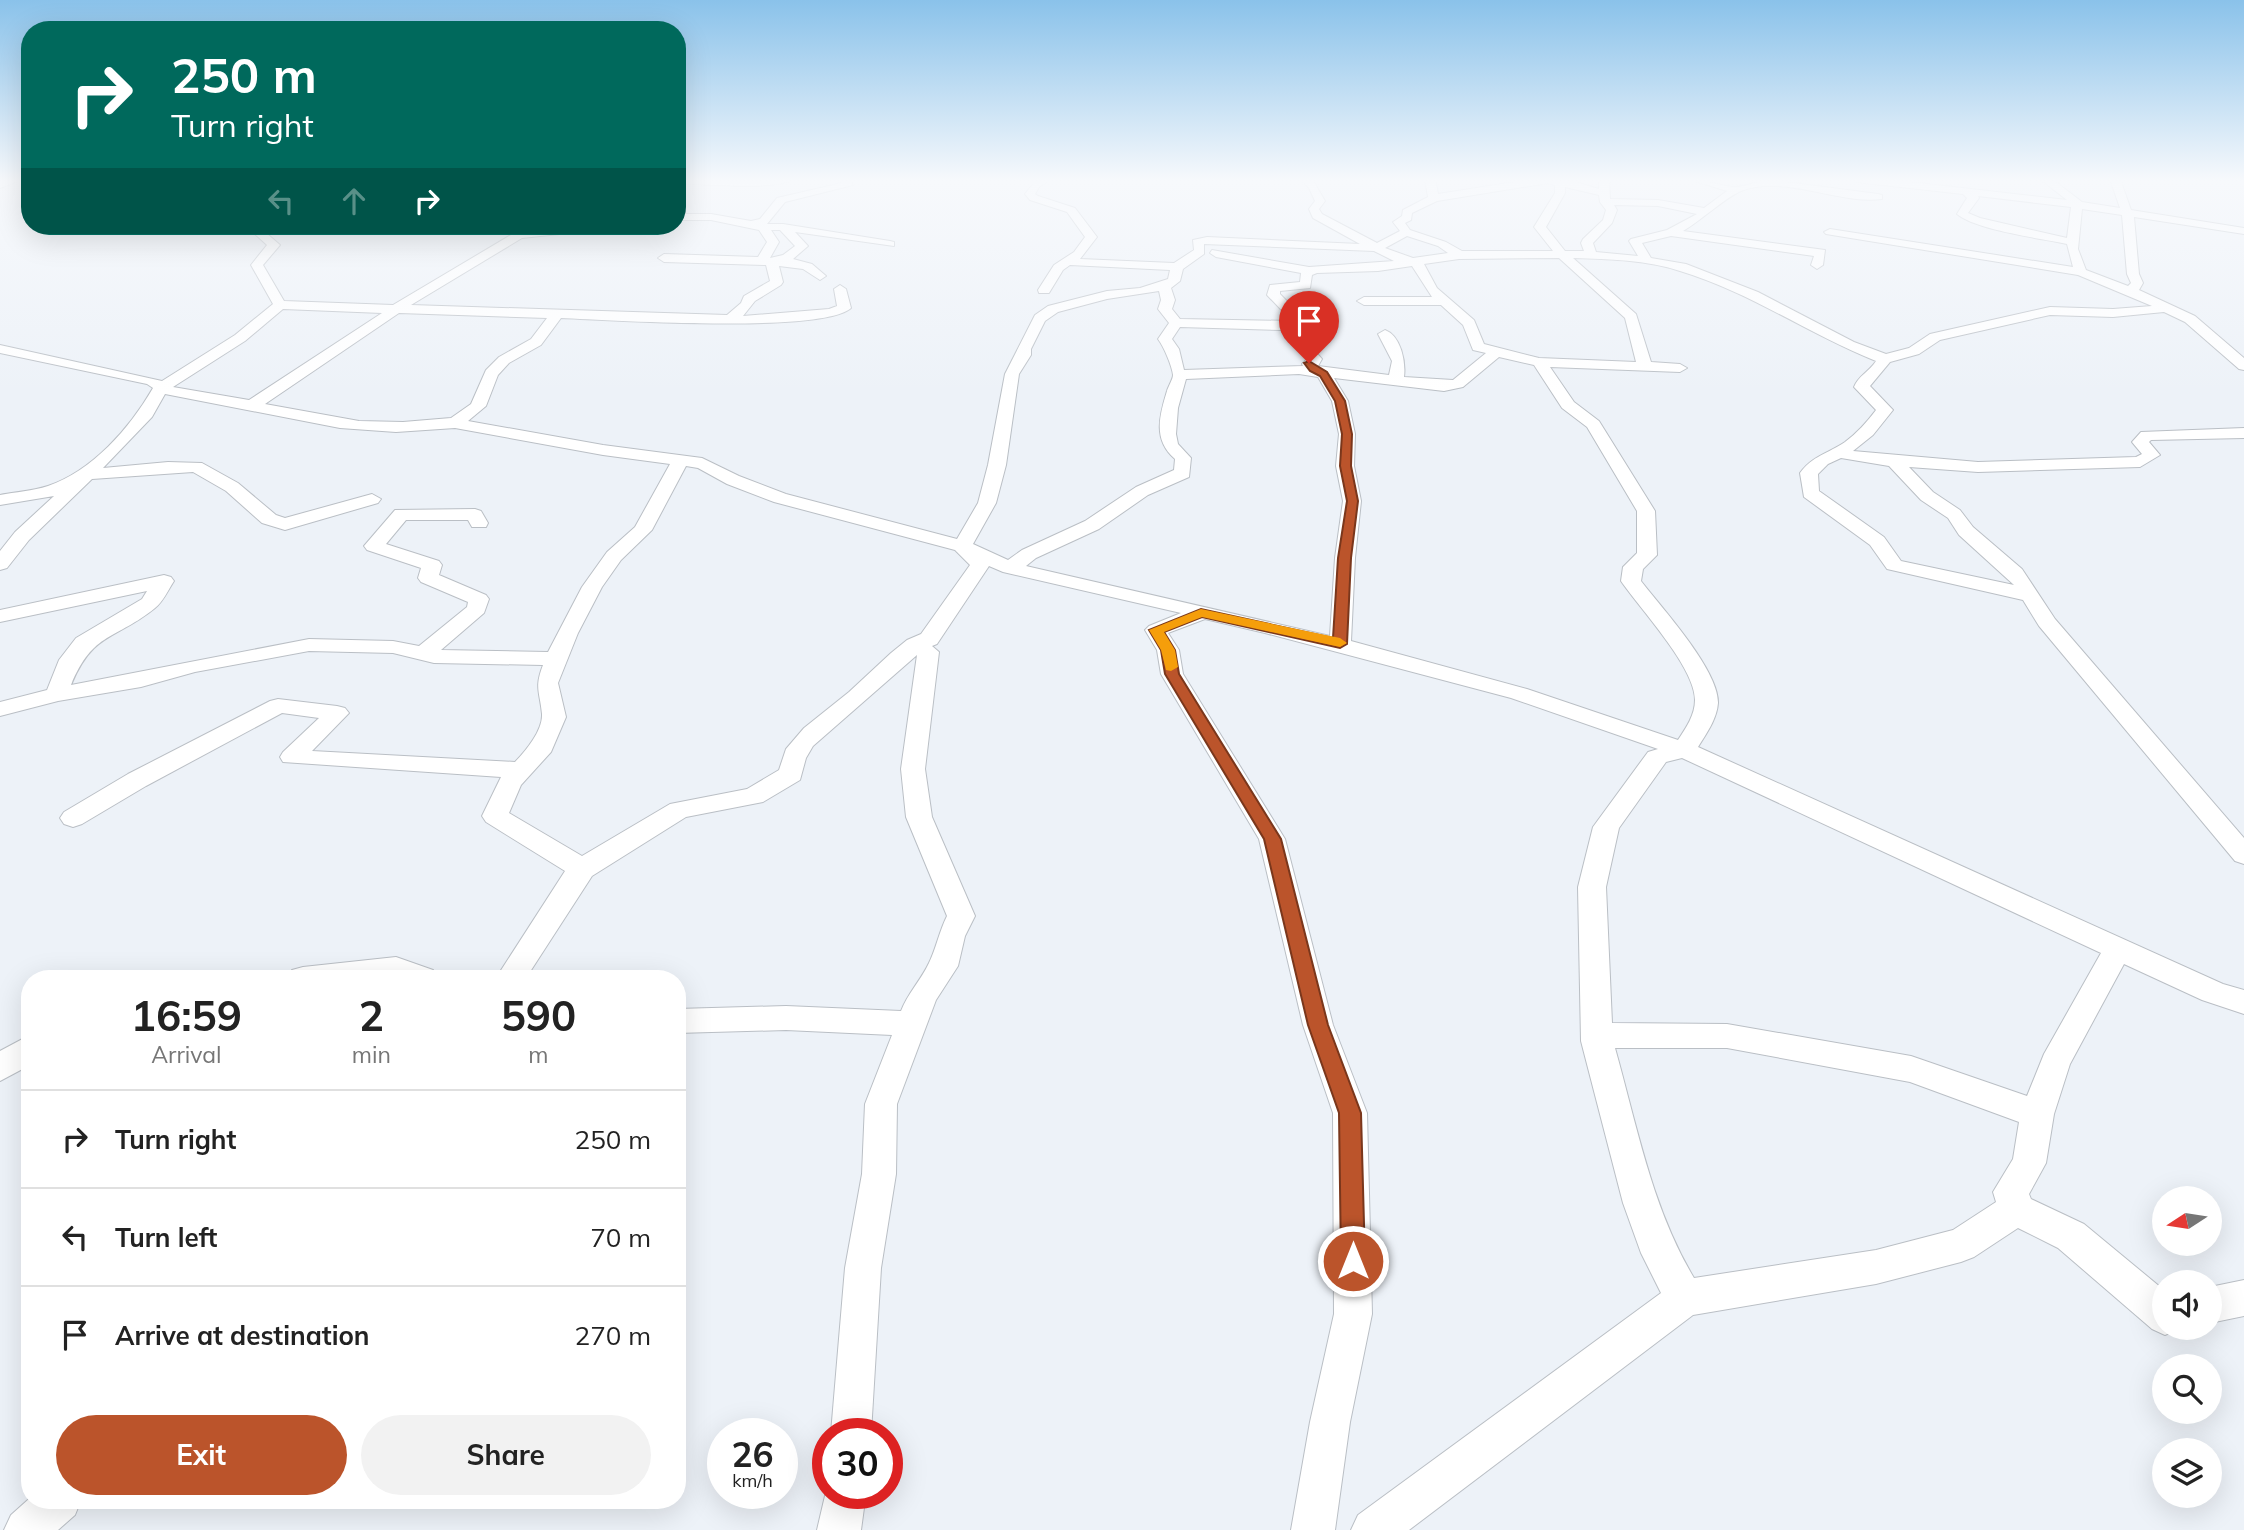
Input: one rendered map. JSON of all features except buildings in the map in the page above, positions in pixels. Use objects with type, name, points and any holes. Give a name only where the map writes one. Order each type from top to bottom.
[{"type":"street","points":[[269,250],[257,265],[280,305]]},
{"type":"street","points":[[251,406],[396,309],[493,250]]},
{"type":"street","points":[[732,318],[747,305],[749,299],[777,282],[768,262],[769,250]]},
{"type":"street","points":[[768,262],[793,250]]},
{"type":"street","points":[[1044,290],[1058,268],[1071,262],[1080,250]]},
{"type":"street","points":[[1381,250],[1393,257],[1417,263],[1432,290],[1469,323],[1478,347],[1539,362],[1680,368]]},
{"type":"street","points":[[1451,250],[1459,255]]},
{"type":"street","points":[[1559,250],[1631,317],[1643,354],[1644,366]]},
{"type":"street","points":[[1640,250],[1646,260]]},
{"type":"street","points":[[1770,250],[1819,259],[1823,250]]},
{"type":"street","points":[[1949,250],[2081,272],[2131,291],[2190,319],[2244,366]]},
{"type":"street","points":[[2073,250],[2081,272]]},
{"type":"street","points":[[2131,250],[2133,274],[2137,283],[2131,291]]},
{"type":"street","points":[[1071,262],[1177,267],[1199,251],[1231,254],[1252,261],[1312,271],[1417,263],[1459,255],[1591,254],[1646,260],[1709,276],[1791,313],[1849,345],[1885,359],[1913,351],[1943,334],[2020,315],[2050,311],[2140,311],[2160,309],[2160,305]]},
{"type":"street","points":[[664,258],[810,266],[820,276]]},
{"type":"street","points":[[962,546],[987,503],[997,465],[1012,374],[1024,355],[1024,348],[1030,343],[1034,325],[1053,309],[1107,295],[1140,292],[1164,286],[1174,281],[1177,267]]},
{"type":"street","points":[[1164,286],[1168,300],[1164,309],[1177,323],[1285,326],[1302,324],[1278,302],[1273,295],[1275,288],[1306,285],[1306,274],[1312,271]]},
{"type":"street","points":[[0,564],[22,536],[145,414],[161,388],[240,338],[280,305],[695,320],[780,319],[831,313],[844,308],[840,289]]},
{"type":"street","points":[[1364,301],[1447,301]]},
{"type":"street","points":[[455,423],[478,406],[491,373],[504,360],[536,342],[556,315]]},
{"type":"street","points":[[1177,323],[1165,339],[1174,347],[1180,375]]},
{"type":"street","points":[[1285,326],[1308,349],[1315,359],[1309,363],[1313,369],[1324,374],[1340,401],[1347,434],[1345,466],[1352,501],[1345,558],[1340,644]]},
{"type":"street","points":[[1385,334],[1399,361],[1395,380]]},
{"type":"street","points":[[0,349],[152,381],[161,388],[346,425],[398,428],[433,422],[455,423],[603,450],[702,463],[733,480],[780,498],[962,546],[1010,568],[1340,644],[1601,718],[1684,750],[2213,992],[2244,1002]]},
{"type":"street","points":[[1180,375],[1299,370],[1444,386],[1458,384],[1496,352]]},
{"type":"street","points":[[1885,359],[1874,375],[1864,381],[1862,387],[1885,410],[1864,435],[1843,451],[1819,460],[1809,473],[1810,493],[1877,541],[1894,565],[2031,595]]},
{"type":"street","points":[[1539,362],[1568,405],[1593,424],[1646,511],[1647,555],[1633,566],[1632,581],[1692,663],[1706,696],[1703,716],[1684,750],[1657,757],[1606,827],[1592,887],[1597,1035],[1641,1203],[1659,1253],[1685,1298]]},
{"type":"street","points":[[1010,568],[1029,554],[1092,525],[1142,491],[1183,473],[1183,458],[1169,444],[1168,431],[1170,405],[1180,375]]},
{"type":"street","points":[[1843,451],[1847,455],[1895,461],[1978,467],[2140,462],[2152,455],[2140,442],[2147,435],[2244,433]]},
{"type":"street","points":[[582,869],[495,816],[510,782],[539,752],[554,717],[547,683],[592,587],[614,556],[643,530],[681,459]]},
{"type":"street","points":[[1895,461],[1927,496],[1954,514],[1966,531],[2015,573],[2046,622],[2244,855]]},
{"type":"street","points":[[0,500],[52,491],[85,475],[168,467],[196,467],[232,488],[269,519],[285,524],[372,499]]},
{"type":"street","points":[[425,652],[477,609],[479,599],[428,578],[432,565],[374,546],[401,513],[475,515],[479,523]]},
{"type":"street","points":[[517,970],[582,869],[679,810],[754,796],[791,774],[794,757],[817,729],[915,645],[929,639],[980,564],[962,546]]},
{"type":"street","points":[[0,616],[164,581],[149,603],[84,643],[70,660],[56,694]]},
{"type":"street","points":[[1201,613],[1156,630],[1168,650],[1172,674],[1272,839],[1318,1025],[1350,1113],[1353,1314],[1330,1422],[1313,1530]]},
{"type":"street","points":[[0,709],[56,694],[141,680],[193,666],[309,645],[393,647],[435,656],[557,659]]},
{"type":"street","points":[[851,1418],[863,1268],[879,1174],[881,1104],[922,996],[943,966],[951,936],[961,916],[919,817],[912,769],[928,652],[915,645]]},
{"type":"street","points":[[73,818],[137,780],[278,706],[337,713],[292,757],[522,770]]},
{"type":"street","points":[[2118,948],[2054,1063],[2036,1114],[2029,1163],[2011,1192],[2016,1209],[2071,1236],[2152,1304]]},
{"type":"street","points":[[377,970],[401,970]]},
{"type":"street","points":[[686,1021],[786,1018],[912,1024]]},
{"type":"street","points":[[1597,1035],[1727,1036],[1911,1069],[2036,1114]]},
{"type":"street","points":[[0,1069],[21,1054]]},
{"type":"street","points":[[1373,1530],[1685,1298],[1876,1267],[1961,1245],[2016,1209]]},
{"type":"street","points":[[2222,1303],[2244,1298]]},
{"type":"street","points":[[26,1530],[50,1509]]},
{"type":"street","points":[[839,1530],[842,1509]]},
{"type":"slow traffic","points":[[1171,667],[1168,650],[1156,630],[1201,613],[1340,643]]},
{"type":"route","points":[[1309,363],[1313,369],[1324,374],[1340,401],[1347,434],[1345,466],[1352,501],[1345,558],[1340,644],[1201,613],[1156,630],[1168,650],[1172,674],[1272,839],[1318,1025],[1350,1113],[1353,1261]]}]
